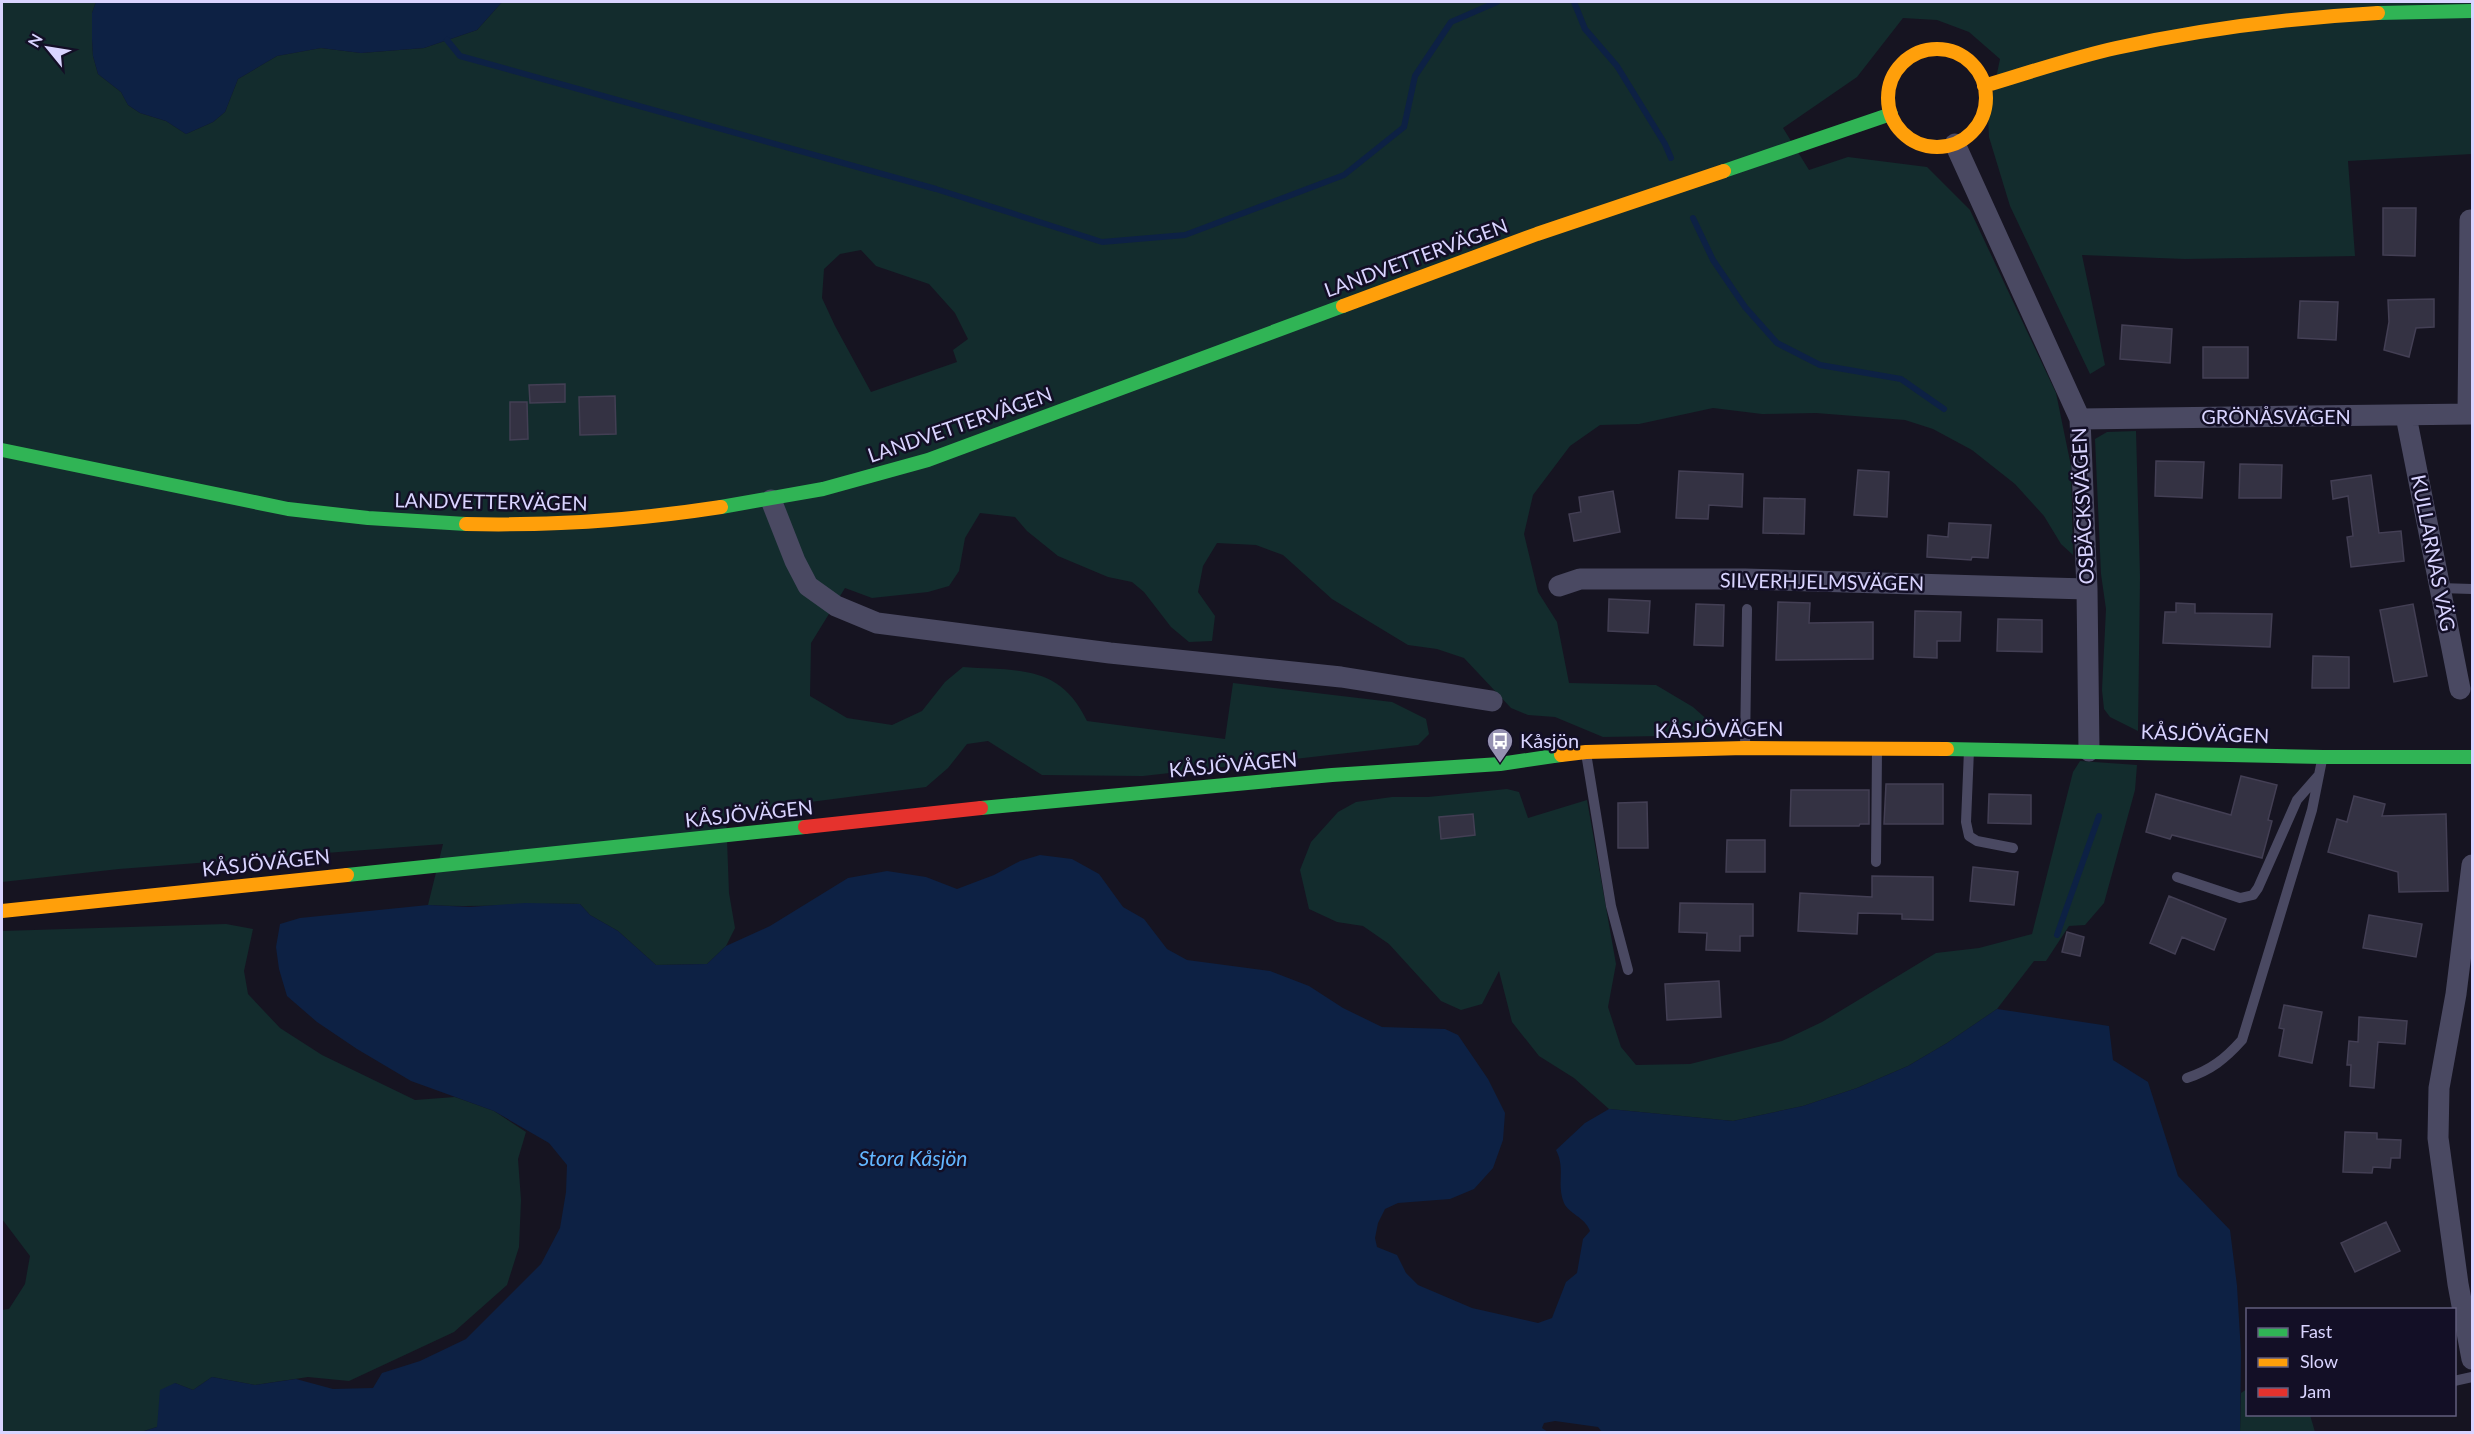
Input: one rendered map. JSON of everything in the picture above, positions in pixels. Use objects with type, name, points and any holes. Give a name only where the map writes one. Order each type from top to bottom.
[{"type":"street","points":[[1984,86],[2113,48],[2187,33],[2262,22],[2341,15],[2472,11]]},
{"type":"street","points":[[1938,50],[1961,56],[1973,66],[1984,86],[1986,102],[1979,124],[1969,136],[1955,144],[1932,147],[1917,143],[1904,134],[1891,114],[1889,99],[1894,76],[1909,59],[1923,52],[1938,50]]},
{"type":"street","name":"LANDVETTERVÄGEN","points":[[2,450],[301,511],[396,521],[451,524],[574,524],[651,518],[771,500],[826,488],[928,460],[1517,241],[1891,114]]},
{"type":"street","name":"OSBÄCKSVÄGEN","points":[[1955,144],[2080,419],[2087,589],[2089,751]]},
{"type":"street","points":[[2470,220],[2470,414]]},
{"type":"street","name":"GRÖNÅSVÄGEN","points":[[2080,419],[2470,414]]},
{"type":"street","name":"KULLARNAS VÄG","points":[[2406,416],[2460,689]]},
{"type":"street","points":[[771,500],[795,561],[808,586],[836,606],[877,623],[1082,649],[1341,677],[1492,701]]},
{"type":"street","name":"SILVERHJELMSVÄGEN","points":[[1559,586],[1580,579],[1745,579],[2087,589]]},
{"type":"street","name":"KÅSJÖVÄGEN","points":[[2,911],[1052,801],[1332,775],[1500,764],[1586,752],[1745,748],[1969,748],[2323,757],[2472,757]]},
{"type":"street","points":[[2471,1347],[2458,1284],[2439,1138],[2439,1088],[2464,995],[2472,865]]},
{"type":"lane","points":[[2440,588],[2472,589]]},
{"type":"lane","points":[[1745,748],[1747,609]]},
{"type":"lane","points":[[1876,861],[1877,748]]},
{"type":"lane","points":[[1969,748],[1966,822],[1969,836],[1977,841],[2013,848]]},
{"type":"lane","points":[[1586,752],[1611,906],[1628,970]]},
{"type":"lane","points":[[2187,1078],[2207,1072],[2225,1059],[2242,1040],[2312,810],[2323,757]]},
{"type":"lane","points":[[2177,877],[2240,898],[2253,895],[2297,800],[2318,776]]},
{"type":"lane","points":[[2456,1381],[2472,1377]]},
{"type":"green space","points":[[2,2],[96,2],[92,13],[92,39],[93,56],[98,74],[121,92],[128,105],[140,113],[166,121],[186,134],[213,122],[225,112],[238,79],[277,56],[321,48],[361,53],[424,48],[477,30],[502,2],[2472,2],[2472,154],[2348,161],[2355,256],[2185,259],[2082,255],[2105,365],[2090,374],[2010,206],[1989,137],[1988,117],[2000,59],[1969,32],[1937,20],[1903,18],[1857,77],[1783,128],[1809,170],[1848,157],[1927,167],[1970,210],[2056,393],[2071,466],[2073,555],[2061,544],[2044,516],[2015,484],[1972,450],[1933,429],[1905,420],[1816,413],[1762,414],[1713,408],[1639,424],[1600,425],[1570,446],[1533,495],[1524,534],[1538,592],[1557,622],[1569,683],[1656,685],[1693,707],[1711,723],[1730,729],[1720,735],[1603,737],[1555,717],[1528,715],[1511,708],[1464,658],[1437,649],[1408,645],[1332,599],[1283,555],[1256,545],[1217,543],[1203,566],[1198,592],[1215,616],[1212,641],[1189,642],[1171,627],[1144,592],[1132,582],[1108,577],[1058,556],[1027,531],[1015,517],[980,513],[965,538],[959,571],[949,586],[928,592],[872,598],[845,588],[811,643],[810,696],[847,718],[892,725],[922,711],[945,682],[963,667],[1002,669],[1036,674],[1050,680],[1064,689],[1076,702],[1087,721],[1225,739],[1233,683],[1392,702],[1426,719],[1429,734],[1418,745],[1143,776],[1042,775],[988,741],[967,744],[948,768],[926,787],[726,813],[729,893],[735,928],[726,946],[707,964],[656,965],[618,931],[590,915],[580,904],[428,905],[443,844],[119,869],[2,882]],"holes":[[[861,250],[876,266],[929,284],[955,313],[968,339],[953,350],[957,362],[871,392],[822,298],[824,269],[840,254]]]},
{"type":"green space","points":[[2136,431],[2140,577],[2138,731],[2110,717],[2104,709],[2102,690],[2106,609],[2101,574],[2095,439],[2107,432]]},
{"type":"green space","points":[[2080,761],[2137,765],[2135,790],[2104,903],[2085,925],[2069,926],[2046,961],[2034,961],[1997,1009],[1908,1066],[1857,1088],[1803,1106],[1733,1121],[1609,1109],[1574,1078],[1539,1056],[1512,1022],[1499,971],[1482,1004],[1461,1010],[1441,1001],[1389,944],[1363,926],[1337,922],[1309,909],[1300,870],[1311,842],[1338,812],[1356,802],[1392,797],[1428,797],[1507,789],[1519,792],[1528,818],[1587,800],[1616,964],[1608,1007],[1621,1047],[1636,1065],[1690,1064],[1782,1041],[1822,1022],[1936,953],[1979,948],[2032,934],[2073,772]]},
{"type":"green space","points":[[226,924],[253,929],[244,971],[248,994],[280,1028],[322,1055],[415,1100],[455,1097],[494,1111],[526,1132],[518,1159],[521,1200],[519,1247],[507,1285],[454,1332],[349,1381],[308,1377],[255,1385],[212,1377],[193,1390],[175,1383],[157,1427],[141,1432],[2,1432],[2,1310],[9,1309],[25,1284],[30,1256],[2,1219],[2,931]]},
{"type":"green space","points":[[2246,1390],[2246,1416],[2310,1416],[2315,1432],[2240,1432],[2241,1393]]},
{"type":"water","points":[[96,2],[502,2],[477,30],[424,48],[361,53],[321,48],[277,56],[238,79],[225,112],[213,122],[186,134],[166,121],[140,113],[128,105],[121,92],[98,74],[93,56],[92,39],[92,13]]},
{"type":"water","name":"Stora Kåsjön","points":[[1040,855],[1072,859],[1099,874],[1123,907],[1144,919],[1167,949],[1187,960],[1270,971],[1309,986],[1343,1008],[1382,1027],[1445,1029],[1458,1035],[1488,1079],[1505,1113],[1503,1140],[1493,1168],[1474,1189],[1450,1199],[1398,1203],[1385,1209],[1378,1223],[1375,1238],[1377,1247],[1397,1255],[1406,1273],[1418,1285],[1472,1308],[1538,1323],[1552,1318],[1566,1282],[1577,1273],[1583,1239],[1590,1231],[1585,1222],[1569,1210],[1564,1203],[1559,1157],[1556,1150],[1585,1123],[1609,1109],[1733,1121],[1803,1106],[1857,1088],[1908,1066],[1997,1009],[2109,1026],[2113,1060],[2148,1082],[2178,1176],[2230,1230],[2237,1286],[2241,1353],[2240,1432],[1602,1432],[1598,1427],[1555,1421],[1544,1423],[1542,1428],[1548,1432],[141,1432],[157,1427],[160,1390],[175,1383],[193,1390],[212,1377],[255,1385],[296,1379],[333,1389],[373,1388],[382,1373],[420,1361],[466,1339],[541,1264],[560,1228],[566,1192],[567,1165],[549,1143],[494,1111],[411,1081],[317,1022],[287,996],[279,969],[276,947],[280,924],[300,918],[428,905],[470,907],[525,903],[580,904],[590,915],[618,931],[656,965],[707,964],[726,946],[770,926],[848,878],[887,871],[926,877],[957,889],[994,875],[1020,861]]},
{"type":"building","points":[[2383,208],[2416,208],[2415,256],[2383,255]]},
{"type":"building","points":[[2434,299],[2434,327],[2416,328],[2409,357],[2384,350],[2389,322],[2388,300]]},
{"type":"building","points":[[2300,301],[2338,302],[2336,340],[2298,338]]},
{"type":"building","points":[[2122,325],[2172,329],[2170,363],[2120,359]]},
{"type":"building","points":[[2203,347],[2248,347],[2248,378],[2203,378]]},
{"type":"building","points":[[565,384],[565,402],[530,403],[529,385]]},
{"type":"building","points":[[615,396],[616,434],[580,435],[579,397]]},
{"type":"building","points":[[510,402],[527,402],[528,439],[510,440]]},
{"type":"building","points":[[2156,461],[2204,462],[2202,498],[2155,496]]},
{"type":"building","points":[[2240,464],[2282,465],[2281,498],[2239,498]]},
{"type":"building","points":[[1858,470],[1889,472],[1887,517],[1854,515]]},
{"type":"building","points":[[1679,471],[1743,474],[1742,507],[1709,505],[1708,519],[1676,518]]},
{"type":"building","points":[[2371,475],[2379,533],[2401,531],[2404,561],[2351,567],[2347,537],[2353,536],[2348,496],[2333,499],[2331,481]]},
{"type":"building","points":[[1613,491],[1620,532],[1574,541],[1569,514],[1581,512],[1579,497]]},
{"type":"building","points":[[1764,498],[1805,499],[1804,534],[1763,533]]},
{"type":"building","points":[[1949,523],[1991,525],[1988,558],[1972,557],[1971,560],[1927,557],[1928,535],[1948,537]]},
{"type":"building","points":[[1609,599],[1650,601],[1648,633],[1608,631]]},
{"type":"building","points":[[1778,602],[1810,603],[1809,623],[1873,622],[1873,659],[1776,660]]},
{"type":"building","points":[[2176,603],[2195,604],[2195,613],[2272,614],[2270,647],[2163,643],[2165,612],[2176,612]]},
{"type":"building","points":[[1696,604],[1724,605],[1723,646],[1694,645]]},
{"type":"building","points":[[2413,604],[2427,676],[2394,682],[2380,610]]},
{"type":"building","points":[[1915,611],[1961,612],[1960,641],[1937,641],[1937,658],[1914,657]]},
{"type":"building","points":[[1998,619],[2042,620],[2042,652],[1997,651]]},
{"type":"building","points":[[2313,656],[2349,657],[2349,688],[2312,688]]},
{"type":"building","points":[[2241,776],[2277,785],[2268,820],[2272,821],[2262,858],[2172,835],[2170,839],[2146,832],[2156,794],[2231,815]]},
{"type":"building","points":[[1886,784],[1943,784],[1943,824],[1884,824]]},
{"type":"building","points":[[1791,790],[1869,790],[1869,824],[1790,826]]},
{"type":"building","points":[[1989,794],[2031,795],[2031,824],[1988,823]]},
{"type":"building","points":[[2354,796],[2385,804],[2382,816],[2446,814],[2448,891],[2399,892],[2398,872],[2328,852],[2337,819],[2347,822]]},
{"type":"building","points":[[1647,802],[1648,848],[1618,848],[1618,803]]},
{"type":"building","points":[[1473,814],[1475,835],[1441,839],[1439,817]]},
{"type":"building","points":[[1727,840],[1765,840],[1765,872],[1726,872]]},
{"type":"building","points":[[1973,867],[2018,872],[2014,905],[1970,901]]},
{"type":"building","points":[[1872,876],[1933,877],[1933,920],[1902,919],[1902,914],[1858,913],[1857,934],[1798,931],[1800,893],[1872,897]]},
{"type":"building","points":[[2169,896],[2226,919],[2214,950],[2182,937],[2175,954],[2150,943]]},
{"type":"building","points":[[1680,903],[1753,904],[1753,936],[1740,936],[1740,951],[1706,950],[1707,933],[1679,932]]},
{"type":"building","points":[[2369,915],[2422,924],[2416,957],[2363,948]]},
{"type":"building","points":[[2067,932],[2084,937],[2080,956],[2062,952]]},
{"type":"building","points":[[1719,981],[1721,1017],[1667,1020],[1665,984]]},
{"type":"building","points":[[2284,1005],[2322,1012],[2312,1063],[2279,1056],[2284,1029],[2279,1028]]},
{"type":"building","points":[[2359,1017],[2407,1021],[2405,1044],[2378,1042],[2374,1088],[2350,1086],[2351,1065],[2347,1065],[2349,1041],[2358,1042]]},
{"type":"building","points":[[2345,1132],[2377,1133],[2377,1139],[2401,1140],[2400,1158],[2391,1158],[2390,1168],[2373,1167],[2372,1173],[2343,1172]]},
{"type":"building","points":[[2386,1222],[2400,1251],[2355,1272],[2341,1243]]},
{"type":"waterway","points":[[447,40],[460,56],[936,189],[1102,242],[1185,235],[1344,175],[1404,127],[1415,76],[1451,22],[1497,2]]},
{"type":"waterway","points":[[1574,2],[1585,29],[1617,66],[1665,144],[1671,158]]},
{"type":"waterway","points":[[1693,218],[1713,260],[1745,307],[1777,343],[1820,365],[1901,379],[1944,409]]},
{"type":"waterway","points":[[2057,935],[2099,816]]},
{"type":"traffic: fast","points":[[2378,13],[2472,11]]},
{"type":"traffic: fast","points":[[1724,171],[1891,114]]},
{"type":"traffic: fast","points":[[721,507],[823,489],[928,460],[1343,306]]},
{"type":"traffic: fast","points":[[2,450],[288,509],[368,518],[466,524]]},
{"type":"traffic: fast","points":[[1947,749],[2323,757],[2472,757]]},
{"type":"traffic: fast","points":[[981,808],[1332,775],[1500,764],[1561,755]]},
{"type":"traffic: fast","points":[[347,875],[805,827]]},
{"type":"traffic: slow","points":[[1984,86],[2066,61],[2148,41],[2279,21],[2378,13]]},
{"type":"traffic: slow","points":[[1937,49],[1956,53],[1971,64],[1982,79],[1986,98],[1982,117],[1971,132],[1956,143],[1937,147],[1918,143],[1903,132],[1892,117],[1888,98],[1892,79],[1903,64],[1918,53],[1937,49]]},
{"type":"traffic: slow","points":[[1343,306],[1537,234],[1724,171]]},
{"type":"traffic: slow","points":[[466,524],[594,521],[721,507]]},
{"type":"traffic: slow","points":[[1561,755],[1586,752],[1745,748],[1947,749]]},
{"type":"traffic: slow","points":[[2,911],[347,875]]},
{"type":"traffic: jam","points":[[805,827],[981,808]]},
{"type":"place","name":"Kåsjön","points":[[1500,764]]}]
